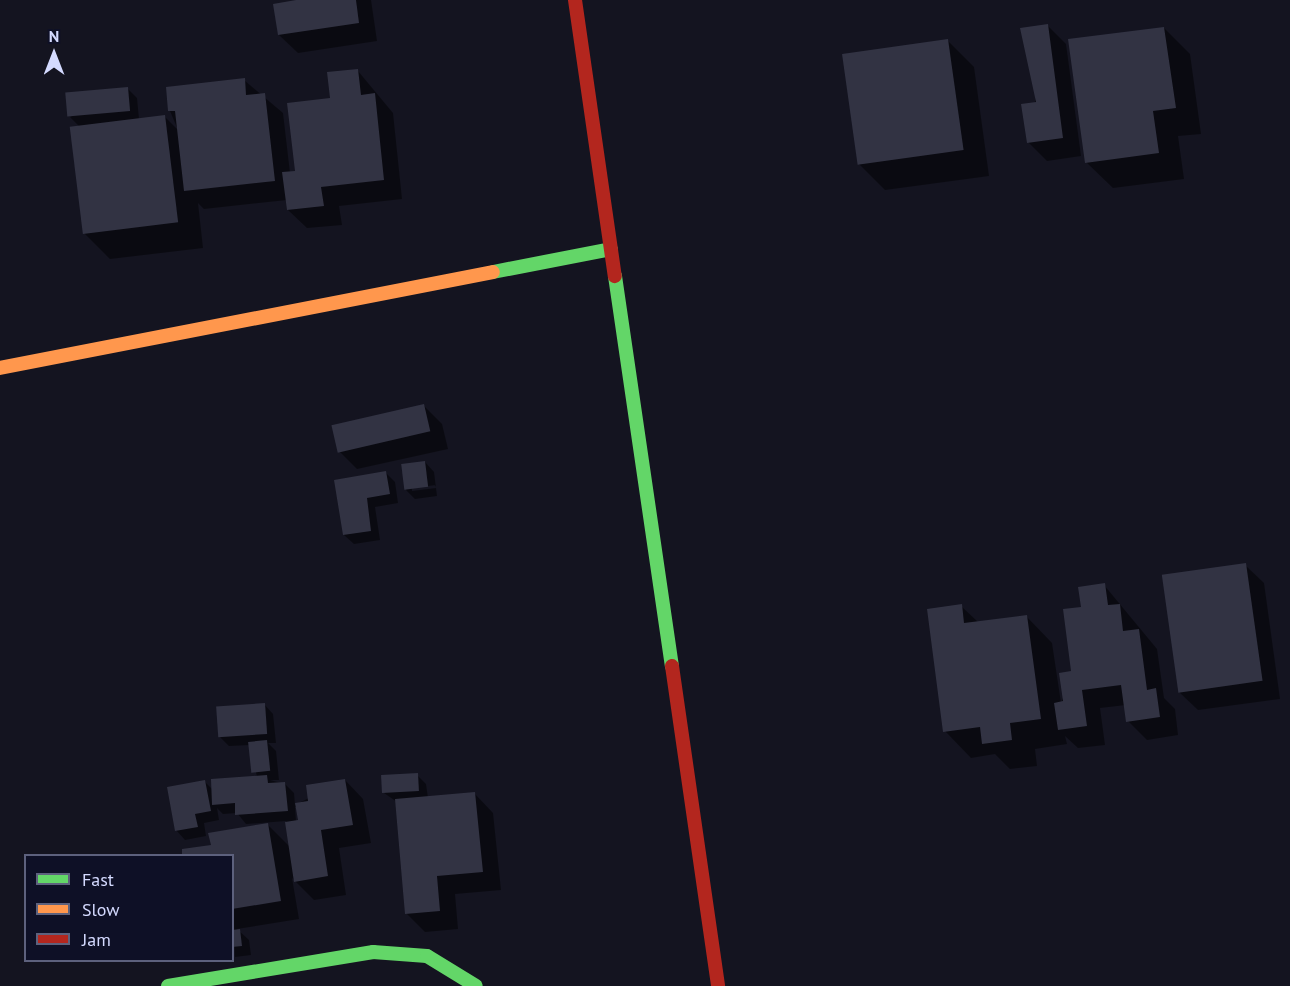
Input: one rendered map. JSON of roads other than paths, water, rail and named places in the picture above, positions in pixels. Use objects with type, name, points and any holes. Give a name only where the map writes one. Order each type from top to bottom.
[{"type":"street","points":[[575,0],[718,986]]},
{"type":"street","points":[[0,368],[610,249]]},
{"type":"street","points":[[168,986],[373,952],[427,956],[476,986]]}]
